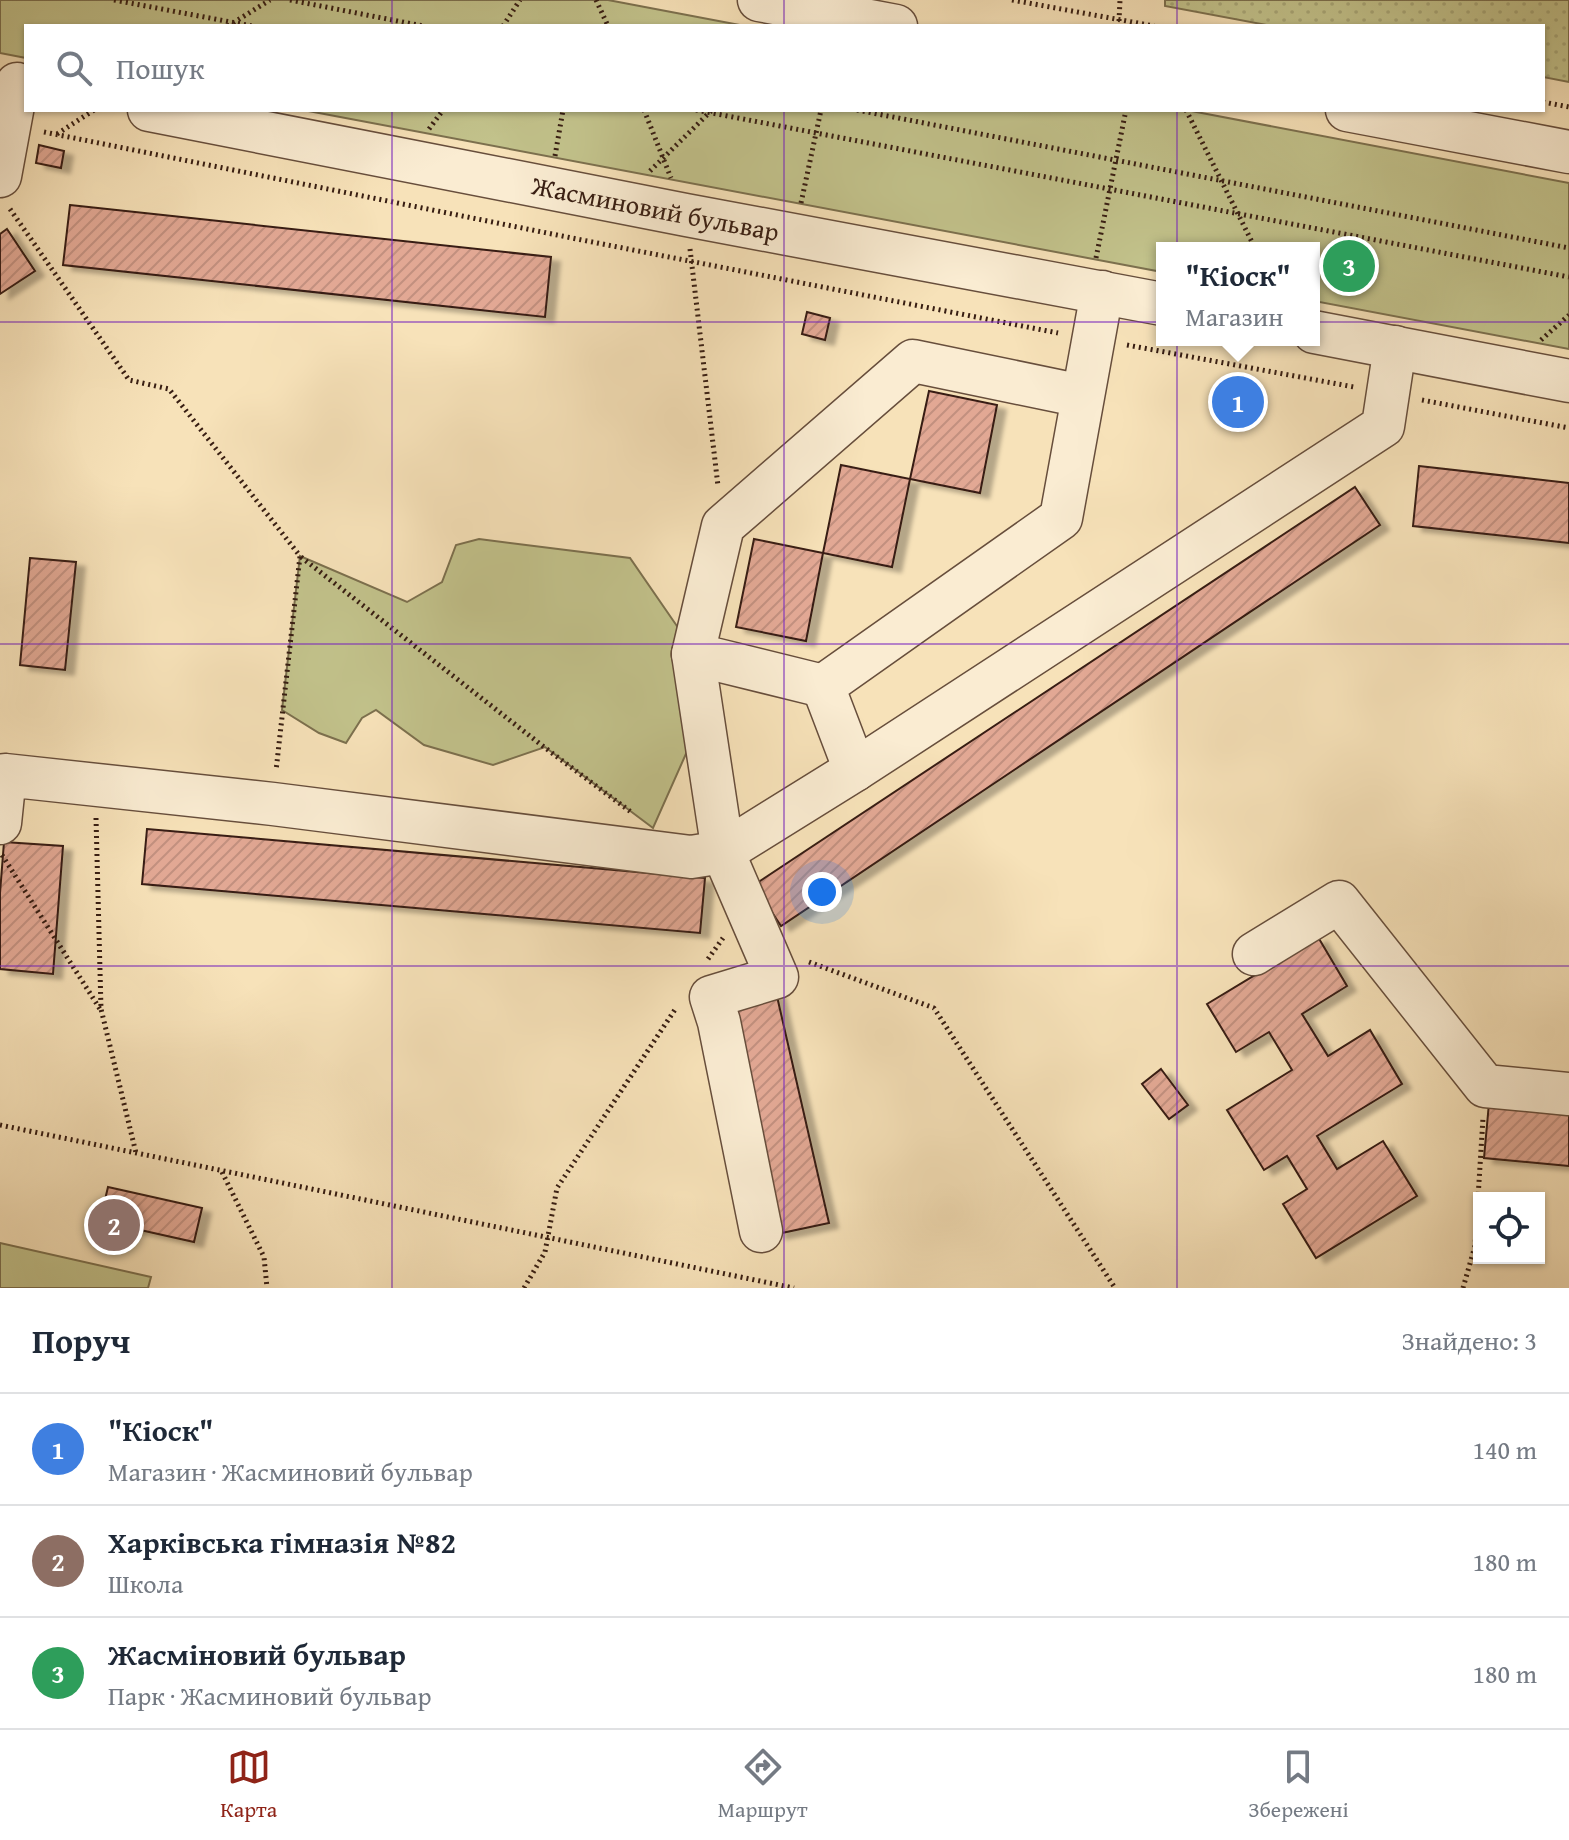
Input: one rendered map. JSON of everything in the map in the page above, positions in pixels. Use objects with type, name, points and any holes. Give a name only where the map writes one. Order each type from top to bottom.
[{"type":"street","points":[[759,0],[885,24]]},
{"type":"street","points":[[3,190],[14,84]]},
{"type":"street","name":"Жасминовий бульвар","points":[[159,112],[1156,303]]},
{"type":"street","points":[[1358,112],[1569,152]]},
{"type":"street","points":[[693,654],[823,686],[1061,518],[1095,339],[1096,291]]},
{"type":"street","points":[[1320,333],[1569,381]]},
{"type":"street","points":[[0,823],[5,775],[273,804],[691,857],[723,852],[855,770],[1383,426],[1395,347]]},
{"type":"street","points":[[761,1231],[719,1022],[711,997],[777,977],[723,852],[693,654],[723,526],[913,361],[1082,396]]},
{"type":"street","points":[[823,686],[855,770]]},
{"type":"street","points":[[1254,954],[1339,902],[1485,1086],[1569,1094]]},
{"type":"path","points":[[114,0],[231,24],[270,0]]},
{"type":"path","points":[[290,0],[413,24]]},
{"type":"path","points":[[504,24],[520,0]]},
{"type":"path","points":[[596,0],[607,24]]},
{"type":"path","points":[[1012,0],[1137,24]]},
{"type":"path","points":[[1119,21],[1120,0]]},
{"type":"path","points":[[1545,102],[1569,107]]},
{"type":"path","points":[[56,135],[91,112]]},
{"type":"path","points":[[645,112],[686,215],[723,526]]},
{"type":"path","points":[[706,112],[1569,277]]},
{"type":"path","points":[[794,235],[821,112]]},
{"type":"path","points":[[867,112],[1569,248]]},
{"type":"path","points":[[1096,291],[1110,189],[1126,112]]},
{"type":"path","points":[[1187,112],[1252,242]]},
{"type":"path","points":[[10,125],[691,262],[1569,428]]},
{"type":"path","points":[[3,190],[129,380],[169,389],[300,556],[641,819]]},
{"type":"path","points":[[273,804],[300,556]]},
{"type":"path","points":[[96,785],[101,1009],[136,1153]]},
{"type":"path","points":[[0,851],[101,1009]]},
{"type":"path","points":[[702,968],[745,903]]},
{"type":"path","points":[[763,945],[934,1008],[1115,1288]]},
{"type":"path","points":[[524,1288],[545,1252],[557,1188],[677,1007]]},
{"type":"path","points":[[1463,1288],[1475,1246],[1485,1086]]},
{"type":"path","points":[[0,1125],[794,1288]]},
{"type":"path","points":[[221,1171],[264,1257],[267,1288]]},
{"type":"green space","points":[[0,0],[608,0],[734,24],[24,24],[24,58],[0,53]]},
{"type":"green space","points":[[1165,0],[1569,0],[1569,82],[1545,77],[1545,24],[1261,24],[1165,6]]},
{"type":"green space","points":[[314,112],[1196,112],[1569,183],[1569,349],[1320,302],[1320,242],[1156,242],[1156,271]]},
{"type":"green space","points":[[479,539],[630,558],[679,629],[689,747],[653,828],[545,747],[493,765],[424,745],[376,710],[362,718],[346,743],[319,733],[282,710],[300,556],[407,602],[442,582],[456,545]]},
{"type":"green space","points":[[0,1243],[151,1277],[148,1288],[0,1288]]},
{"type":"building","points":[[39,145],[64,151],[61,168],[36,163]]},
{"type":"building","points":[[70,205],[551,257],[545,317],[63,265]]},
{"type":"building","points":[[7,229],[35,271],[0,294],[0,234]]},
{"type":"building","points":[[807,312],[830,318],[825,340],[802,334]]},
{"type":"building","points":[[1226,387],[1255,393],[1250,415],[1221,410]]},
{"type":"building","points":[[929,391],[997,405],[980,493],[910,479]]},
{"type":"building","points":[[841,465],[910,479],[892,567],[823,553]]},
{"type":"building","points":[[1419,466],[1569,483],[1569,543],[1413,526]]},
{"type":"building","points":[[1355,487],[1380,525],[781,926],[754,885]]},
{"type":"building","points":[[754,539],[823,553],[806,641],[736,627]]},
{"type":"building","points":[[30,558],[76,562],[65,670],[20,665]]},
{"type":"building","points":[[147,829],[705,878],[700,933],[142,884]]},
{"type":"building","points":[[4,842],[63,846],[53,974],[0,969]]},
{"type":"building","points":[[1318,937],[1347,986],[1302,1014],[1328,1056],[1370,1030],[1402,1084],[1317,1136],[1337,1169],[1383,1141],[1417,1196],[1316,1258],[1283,1204],[1307,1189],[1287,1156],[1264,1170],[1227,1110],[1292,1070],[1269,1032],[1236,1052],[1207,1004]]},
{"type":"building","points":[[776,992],[829,1223],[777,1234],[724,1004]]},
{"type":"building","points":[[1161,1069],[1188,1105],[1169,1119],[1142,1084]]},
{"type":"building","points":[[1489,1103],[1569,1110],[1569,1166],[1484,1158]]},
{"type":"building","points":[[108,1187],[202,1208],[194,1242],[100,1221]]},
{"type":"place","name":"Жасміновий бульвар","points":[[1349,266]]},
{"type":"place","name":"\"Кіоск\"","points":[[1238,402]]},
{"type":"place","name":"Харківська гімназія №82","points":[[114,1225]]}]
